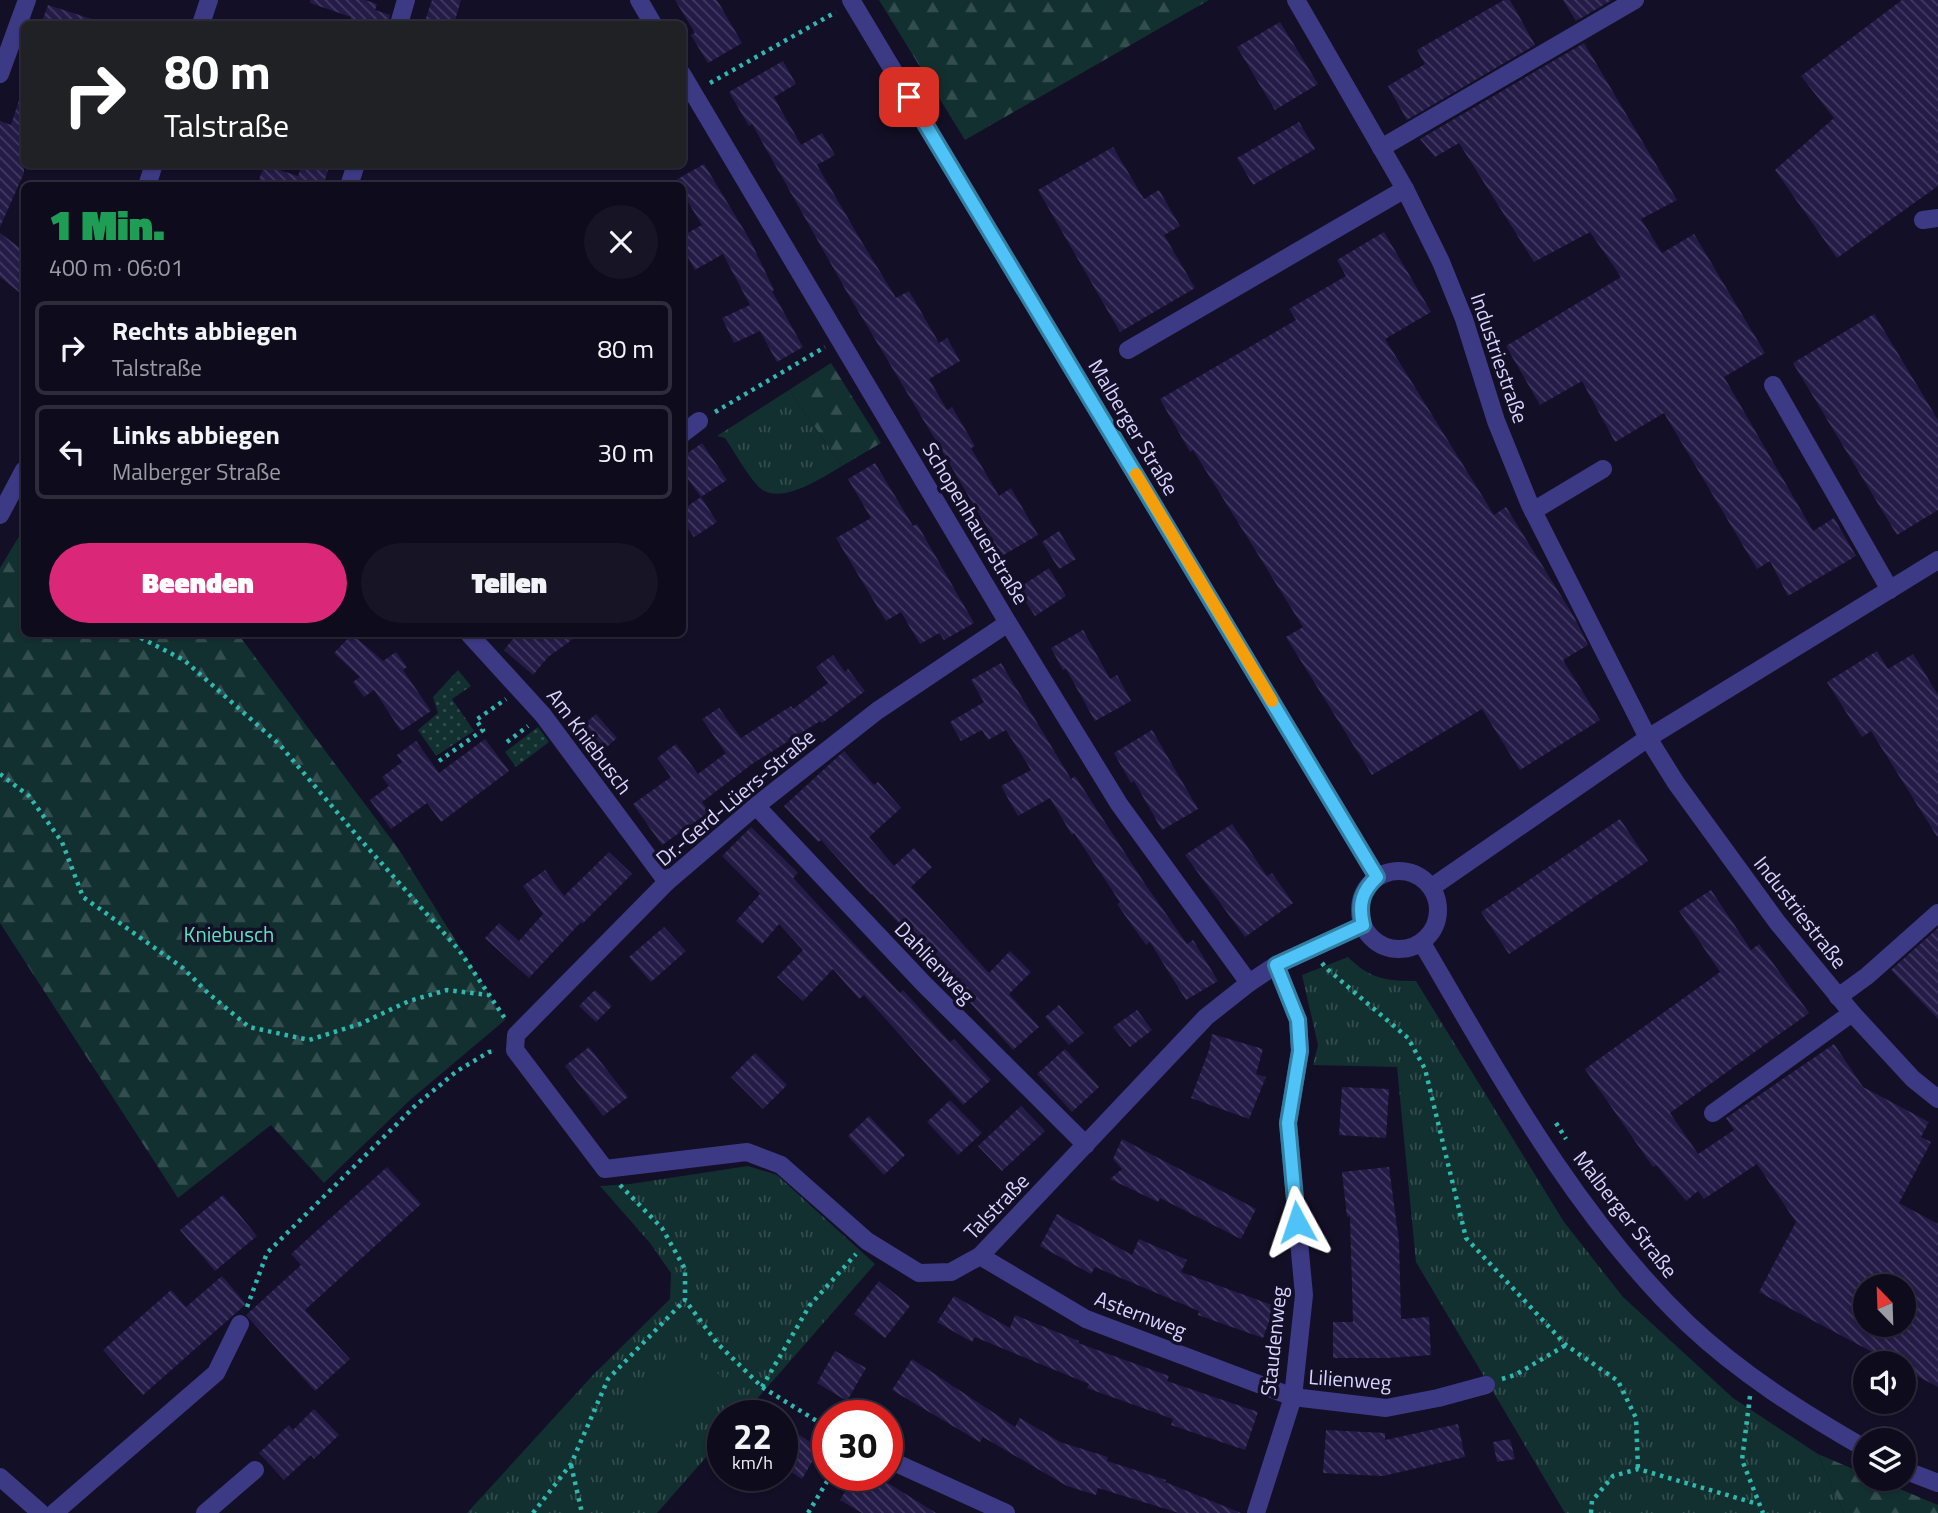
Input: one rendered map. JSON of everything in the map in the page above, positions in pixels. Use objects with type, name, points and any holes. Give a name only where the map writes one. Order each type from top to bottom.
[{"type":"street","points":[[0,74],[27,0]]},
{"type":"street","points":[[202,21],[209,0]]},
{"type":"street","points":[[400,21],[406,0]]},
{"type":"street","points":[[639,0],[651,21]]},
{"type":"street","name":"Industriestraße","points":[[1296,0],[1405,189],[1441,261],[1464,319],[1496,421],[1533,511],[1648,738],[1676,783],[1777,922],[1852,1013],[1913,1079],[1938,1099]]},
{"type":"street","points":[[1381,148],[1635,0]]},
{"type":"street","name":"Malberger Straße","points":[[852,1],[1377,877]]},
{"type":"street","name":"Schopenhauerstraße","points":[[686,80],[1008,623],[1119,804],[1249,983]]},
{"type":"street","points":[[1128,350],[1405,189]]},
{"type":"street","points":[[1773,385],[1890,590]]},
{"type":"street","points":[[686,431],[699,421]]},
{"type":"street","points":[[1533,511],[1603,469]]},
{"type":"street","points":[[0,514],[6,490],[21,473]]},
{"type":"street","points":[[1432,887],[1648,738],[1938,561]]},
{"type":"street","name":"Dr.-Gerd-Lüers-Straße","points":[[515,1042],[667,882],[756,806],[877,711],[1008,623]]},
{"type":"street","name":"Am Kniebusch","points":[[475,637],[543,715],[667,882]]},
{"type":"street","name":"Dahlienweg","points":[[756,806],[923,983],[1086,1145]]},
{"type":"street","points":[[1389,871],[1413,872],[1424,878],[1432,887],[1438,898],[1437,923],[1422,943],[1400,950],[1388,948],[1377,943],[1363,925],[1361,898],[1367,886],[1377,877],[1389,871]]},
{"type":"street","points":[[1838,997],[1867,976],[1938,913]]},
{"type":"street","name":"Talstraße","points":[[605,1169],[747,1152],[781,1165],[867,1241],[919,1273],[951,1272],[981,1256],[1206,1017],[1276,965],[1363,925]]},
{"type":"street","name":"Malberger Straße","points":[[1422,943],[1527,1122],[1578,1195],[1636,1269],[1689,1325],[1755,1380],[1853,1441]]},
{"type":"street","name":"Staudenweg","points":[[1256,1513],[1293,1397],[1304,1295],[1288,1123],[1300,1051],[1298,1020],[1276,965]]},
{"type":"street","points":[[1713,1113],[1852,1013]]},
{"type":"street","points":[[515,1042],[605,1169]]},
{"type":"street","name":"Asternweg","points":[[981,1256],[1086,1319],[1293,1397]]},
{"type":"street","points":[[54,1513],[216,1373],[240,1324]]},
{"type":"street","name":"Lilienweg","points":[[1293,1397],[1386,1408],[1486,1385]]},
{"type":"street","points":[[903,1466],[1006,1513]]},
{"type":"street","points":[[205,1513],[255,1470]]},
{"type":"street","points":[[1916,1475],[1938,1483]]},
{"type":"street","points":[[0,1476],[41,1513]]},
{"type":"path","points":[[694,93],[852,1]]},
{"type":"path","points":[[699,421],[840,338]]},
{"type":"path","points":[[139,637],[184,660],[279,744],[459,950],[515,1042],[489,1052],[457,1071],[416,1105],[297,1223],[268,1253],[240,1324]]},
{"type":"path","points":[[439,761],[483,730],[477,720],[520,688]]},
{"type":"path","points":[[507,742],[543,715]]},
{"type":"path","points":[[0,774],[29,796],[62,842],[83,897],[183,968],[249,1027],[309,1040],[360,1024],[409,1001],[447,990],[488,995]]},
{"type":"path","points":[[1312,947],[1326,968],[1408,1038],[1425,1069],[1466,1238],[1566,1345],[1618,1381],[1636,1418],[1638,1469]]},
{"type":"path","points":[[1553,1119],[1567,1140]]},
{"type":"path","points":[[605,1169],[662,1228],[685,1269],[685,1300],[717,1343],[762,1387],[812,1418]]},
{"type":"path","points":[[762,1387],[810,1305],[867,1241]]},
{"type":"path","points":[[533,1513],[571,1464],[608,1379],[685,1300]]},
{"type":"path","points":[[1486,1385],[1515,1374],[1566,1345]]},
{"type":"path","points":[[1755,1380],[1742,1460],[1763,1513]]},
{"type":"path","points":[[571,1464],[582,1513]]},
{"type":"path","points":[[1591,1513],[1592,1501],[1613,1476],[1638,1469],[1758,1504]]},
{"type":"path","points":[[808,1513],[821,1491]]},
{"type":"green space","points":[[879,0],[1209,0],[965,140]]},
{"type":"green space","points":[[831,363],[881,443],[842,466],[789,390]]},
{"type":"green space","points":[[789,390],[842,466],[802,488],[779,494],[769,493],[756,484],[725,438],[717,436]]},
{"type":"green space","name":"Kniebusch","points":[[21,533],[21,637],[240,637],[400,851],[505,1020],[410,1100],[324,1183],[271,1125],[178,1198],[0,923],[0,568]]},
{"type":"green space","points":[[458,670],[471,686],[452,699],[474,731],[436,756],[418,730],[438,713],[433,697]]},
{"type":"green space","points":[[538,727],[549,742],[516,767],[505,752]]},
{"type":"green space","points":[[1348,957],[1364,970],[1379,977],[1416,981],[1564,1222],[1623,1297],[1733,1398],[1818,1454],[1844,1513],[1565,1513],[1416,1262],[1397,1067],[1313,1065],[1318,1045],[1302,975]]},
{"type":"green space","points":[[748,1166],[777,1175],[875,1264],[756,1400],[707,1400],[707,1456],[657,1513],[467,1513],[593,1375],[670,1299],[671,1273],[650,1243],[600,1186]]},
{"type":"green space","points":[[684,1341],[732,1387],[719,1400],[707,1400],[707,1412],[661,1459],[614,1414]]},
{"type":"green space","points":[[1818,1454],[1853,1469],[1853,1491],[1905,1491],[1938,1505],[1938,1513],[1844,1513]]},
{"type":"building","points":[[310,0],[365,0],[377,4],[375,10],[390,15],[389,21],[349,21],[351,17],[310,3]]},
{"type":"building","points":[[432,0],[461,0],[455,21],[425,21]]},
{"type":"building","points":[[675,0],[717,0],[742,43],[708,63],[691,35],[695,33]]},
{"type":"building","points":[[1504,0],[1510,0],[1535,45],[1407,120],[1388,86],[1425,64],[1417,50]]},
{"type":"building","points":[[1563,0],[1612,0],[1576,21]]},
{"type":"building","points":[[1902,0],[1938,0],[1938,186],[1837,258],[1775,170],[1834,118],[1801,76]]},
{"type":"building","points":[[48,5],[98,21],[42,21]]},
{"type":"building","points":[[1280,22],[1318,84],[1275,110],[1237,47]]},
{"type":"building","points":[[1584,43],[1677,200],[1641,219],[1662,253],[1694,234],[1765,353],[1724,377],[1813,531],[1834,518],[1856,556],[1788,596],[1770,561],[1757,569],[1664,413],[1615,442],[1582,381],[1540,405],[1506,346],[1621,277],[1590,232],[1534,262],[1459,143],[1435,157],[1420,139]]},
{"type":"building","points":[[783,61],[796,84],[774,97],[801,145],[822,133],[835,155],[817,165],[896,298],[909,291],[939,343],[947,338],[960,361],[929,379],[947,410],[952,407],[975,446],[971,448],[999,496],[1011,488],[1038,535],[1000,557],[987,534],[990,533],[848,294],[752,124],[749,126],[729,92]]},
{"type":"building","points":[[21,94],[21,168],[24,168],[24,173],[0,227],[0,121],[11,125]]},
{"type":"building","points":[[1299,122],[1315,149],[1253,185],[1237,158]]},
{"type":"building","points":[[1113,147],[1144,199],[1159,190],[1180,226],[1164,235],[1195,288],[1120,332],[1038,190]]},
{"type":"building","points":[[704,164],[750,240],[774,290],[772,291],[803,347],[777,362],[760,331],[734,343],[722,318],[750,305],[723,254],[695,270],[686,253],[686,234],[702,225],[686,199],[686,182],[676,180]]},
{"type":"building","points":[[263,168],[273,168],[298,176],[301,168],[329,168],[324,182],[258,182]]},
{"type":"building","points":[[1384,232],[1431,312],[1385,339],[1494,515],[1506,507],[1573,615],[1588,645],[1563,660],[1600,720],[1520,770],[1482,709],[1372,775],[1286,637],[1303,627],[1193,450],[1190,452],[1160,399],[1296,320],[1289,309],[1346,276],[1337,260]]},
{"type":"building","points":[[0,233],[21,249],[21,294],[0,277]]},
{"type":"building","points":[[1874,314],[1938,420],[1938,510],[1897,535],[1793,363]]},
{"type":"building","points":[[702,443],[727,480],[701,497],[686,476],[686,454]]},
{"type":"building","points":[[875,463],[913,526],[917,524],[974,623],[944,640],[939,633],[920,644],[901,612],[886,621],[836,538],[871,518],[848,479]]},
{"type":"building","points":[[701,497],[717,522],[694,537],[686,526],[686,507]]},
{"type":"building","points":[[1059,531],[1076,559],[1059,569],[1042,542]]},
{"type":"building","points":[[1049,568],[1066,596],[1035,616],[1017,589]]},
{"type":"building","points":[[1083,630],[1110,679],[1117,675],[1131,701],[1095,721],[1051,648]]},
{"type":"building","points":[[349,637],[355,637],[383,661],[396,652],[407,667],[403,670],[431,711],[401,731],[374,690],[364,697],[353,682],[360,677],[334,653]]},
{"type":"building","points":[[515,637],[576,637],[548,657],[533,675],[504,650]]},
{"type":"building","points":[[1877,651],[1888,669],[1913,654],[1938,695],[1938,838],[1871,731],[1862,737],[1827,682]]},
{"type":"building","points":[[833,655],[845,672],[848,669],[865,691],[822,723],[820,721],[752,764],[702,802],[709,812],[662,845],[633,804],[671,777],[657,758],[676,744],[698,774],[726,753],[702,719],[719,708],[741,738],[791,706],[793,709],[828,683],[816,667]]},
{"type":"building","points":[[1001,663],[1071,779],[1075,776],[1145,884],[1187,944],[1193,940],[1218,981],[1186,1000],[1150,942],[1146,945],[1117,904],[1120,902],[1074,833],[1072,835],[1050,798],[1018,816],[1001,786],[1031,770],[1006,730],[988,740],[982,730],[961,741],[950,722],[984,702],[971,680]]},
{"type":"building","points":[[596,714],[617,738],[600,753],[578,729]]},
{"type":"building","points":[[1152,730],[1198,809],[1162,830],[1134,781],[1131,783],[1114,753]]},
{"type":"building","points":[[485,739],[509,771],[441,822],[427,803],[391,829],[370,800],[389,786],[382,777],[402,762],[397,755],[416,741],[439,773]]},
{"type":"building","points":[[844,751],[874,785],[878,782],[901,808],[869,837],[894,866],[914,848],[932,867],[911,887],[989,973],[1010,951],[1031,972],[1009,994],[1039,1027],[1013,1050],[872,894],[821,840],[818,842],[784,806]]},
{"type":"building","points":[[1620,819],[1648,861],[1509,954],[1481,912]]},
{"type":"building","points":[[1232,824],[1267,876],[1272,873],[1293,903],[1245,937],[1185,855]]},
{"type":"building","points":[[751,827],[798,873],[793,878],[900,993],[903,990],[950,1042],[954,1039],[991,1080],[963,1105],[864,995],[859,999],[833,969],[803,1001],[777,977],[803,950],[779,924],[762,944],[736,921],[760,894],[722,856]]},
{"type":"building","points":[[609,852],[632,874],[582,924],[581,922],[529,978],[485,938],[499,923],[519,941],[543,914],[523,886],[545,870],[564,896]]},
{"type":"building","points":[[1711,890],[1751,950],[1759,944],[1809,1013],[1670,1113],[1698,1154],[1734,1130],[1726,1118],[1834,1044],[1863,1087],[1929,1122],[1921,1137],[1931,1142],[1899,1203],[1938,1224],[1938,1387],[1916,1375],[1916,1351],[1870,1351],[1759,1292],[1796,1222],[1757,1164],[1704,1199],[1698,1191],[1686,1201],[1656,1165],[1653,1167],[1585,1069],[1720,972],[1679,911]]},
{"type":"building","points":[[664,927],[686,951],[651,982],[629,957]]},
{"type":"building","points":[[1938,928],[1938,1019],[1891,970]]},
{"type":"building","points":[[595,990],[612,1006],[596,1022],[579,1006]]},
{"type":"building","points":[[1059,1005],[1084,1033],[1069,1045],[1045,1017]]},
{"type":"building","points":[[1137,1010],[1152,1030],[1130,1047],[1113,1027]]},
{"type":"building","points":[[1212,1034],[1263,1049],[1256,1074],[1266,1077],[1249,1119],[1191,1098],[1209,1050]]},
{"type":"building","points":[[589,1047],[628,1097],[603,1116],[565,1066]]},
{"type":"building","points":[[1065,1049],[1099,1087],[1072,1112],[1037,1074]]},
{"type":"building","points":[[755,1053],[787,1085],[763,1109],[731,1077]]},
{"type":"building","points":[[1342,1087],[1389,1089],[1386,1138],[1339,1135]]},
{"type":"building","points":[[950,1100],[982,1133],[958,1155],[927,1122]]},
{"type":"building","points":[[1021,1106],[1045,1131],[1002,1171],[978,1146]]},
{"type":"building","points":[[869,1116],[905,1155],[884,1175],[848,1136]]},
{"type":"building","points":[[1122,1139],[1256,1209],[1241,1239],[1160,1198],[1158,1202],[1110,1179],[1122,1169],[1113,1159]]},
{"type":"building","points":[[387,1167],[421,1204],[305,1310],[350,1359],[315,1391],[246,1315],[301,1265],[291,1254]]},
{"type":"building","points":[[1389,1167],[1399,1242],[1401,1319],[1429,1317],[1431,1355],[1333,1358],[1333,1322],[1353,1322],[1350,1216],[1347,1217],[1342,1172]]},
{"type":"building","points":[[223,1195],[257,1236],[215,1271],[180,1230]]},
{"type":"building","points":[[1057,1214],[1132,1255],[1139,1239],[1187,1260],[1181,1272],[1275,1306],[1263,1338],[1198,1315],[1199,1311],[1095,1267],[1091,1274],[1040,1246]]},
{"type":"building","points":[[222,1276],[246,1304],[143,1395],[103,1350],[171,1290],[186,1307]]},
{"type":"building","points":[[879,1281],[910,1306],[885,1338],[854,1314]]},
{"type":"building","points":[[954,1296],[1010,1328],[1015,1315],[1079,1341],[1078,1343],[1169,1376],[1167,1381],[1258,1412],[1245,1450],[1171,1425],[1173,1419],[1087,1388],[1089,1384],[975,1337],[972,1342],[937,1322]]},
{"type":"building","points":[[835,1351],[866,1368],[848,1400],[817,1383]]},
{"type":"building","points":[[912,1359],[1015,1427],[1020,1418],[1060,1442],[1108,1457],[1107,1461],[1166,1480],[1165,1482],[1241,1513],[1179,1513],[1098,1488],[1096,1495],[1067,1486],[983,1437],[980,1442],[892,1390]]},
{"type":"building","points":[[314,1409],[339,1435],[314,1459],[311,1455],[284,1480],[259,1453],[289,1425],[293,1430]]},
{"type":"building","points":[[1458,1424],[1465,1457],[1383,1476],[1323,1473],[1326,1430],[1385,1433],[1385,1440]]},
{"type":"building","points":[[798,1434],[812,1443],[812,1462],[802,1479],[798,1476]]},
{"type":"building","points":[[1510,1439],[1515,1459],[1497,1462],[1493,1442]]},
{"type":"building","points":[[845,1491],[901,1491],[936,1513],[862,1513],[840,1500]]},
{"type":"slow traffic","points":[[1136,474],[1272,701]]},
{"type":"route","points":[[909,97],[1377,877],[1367,886],[1361,898],[1363,925],[1276,965],[1298,1020],[1300,1051],[1288,1123],[1297,1222]]}]
